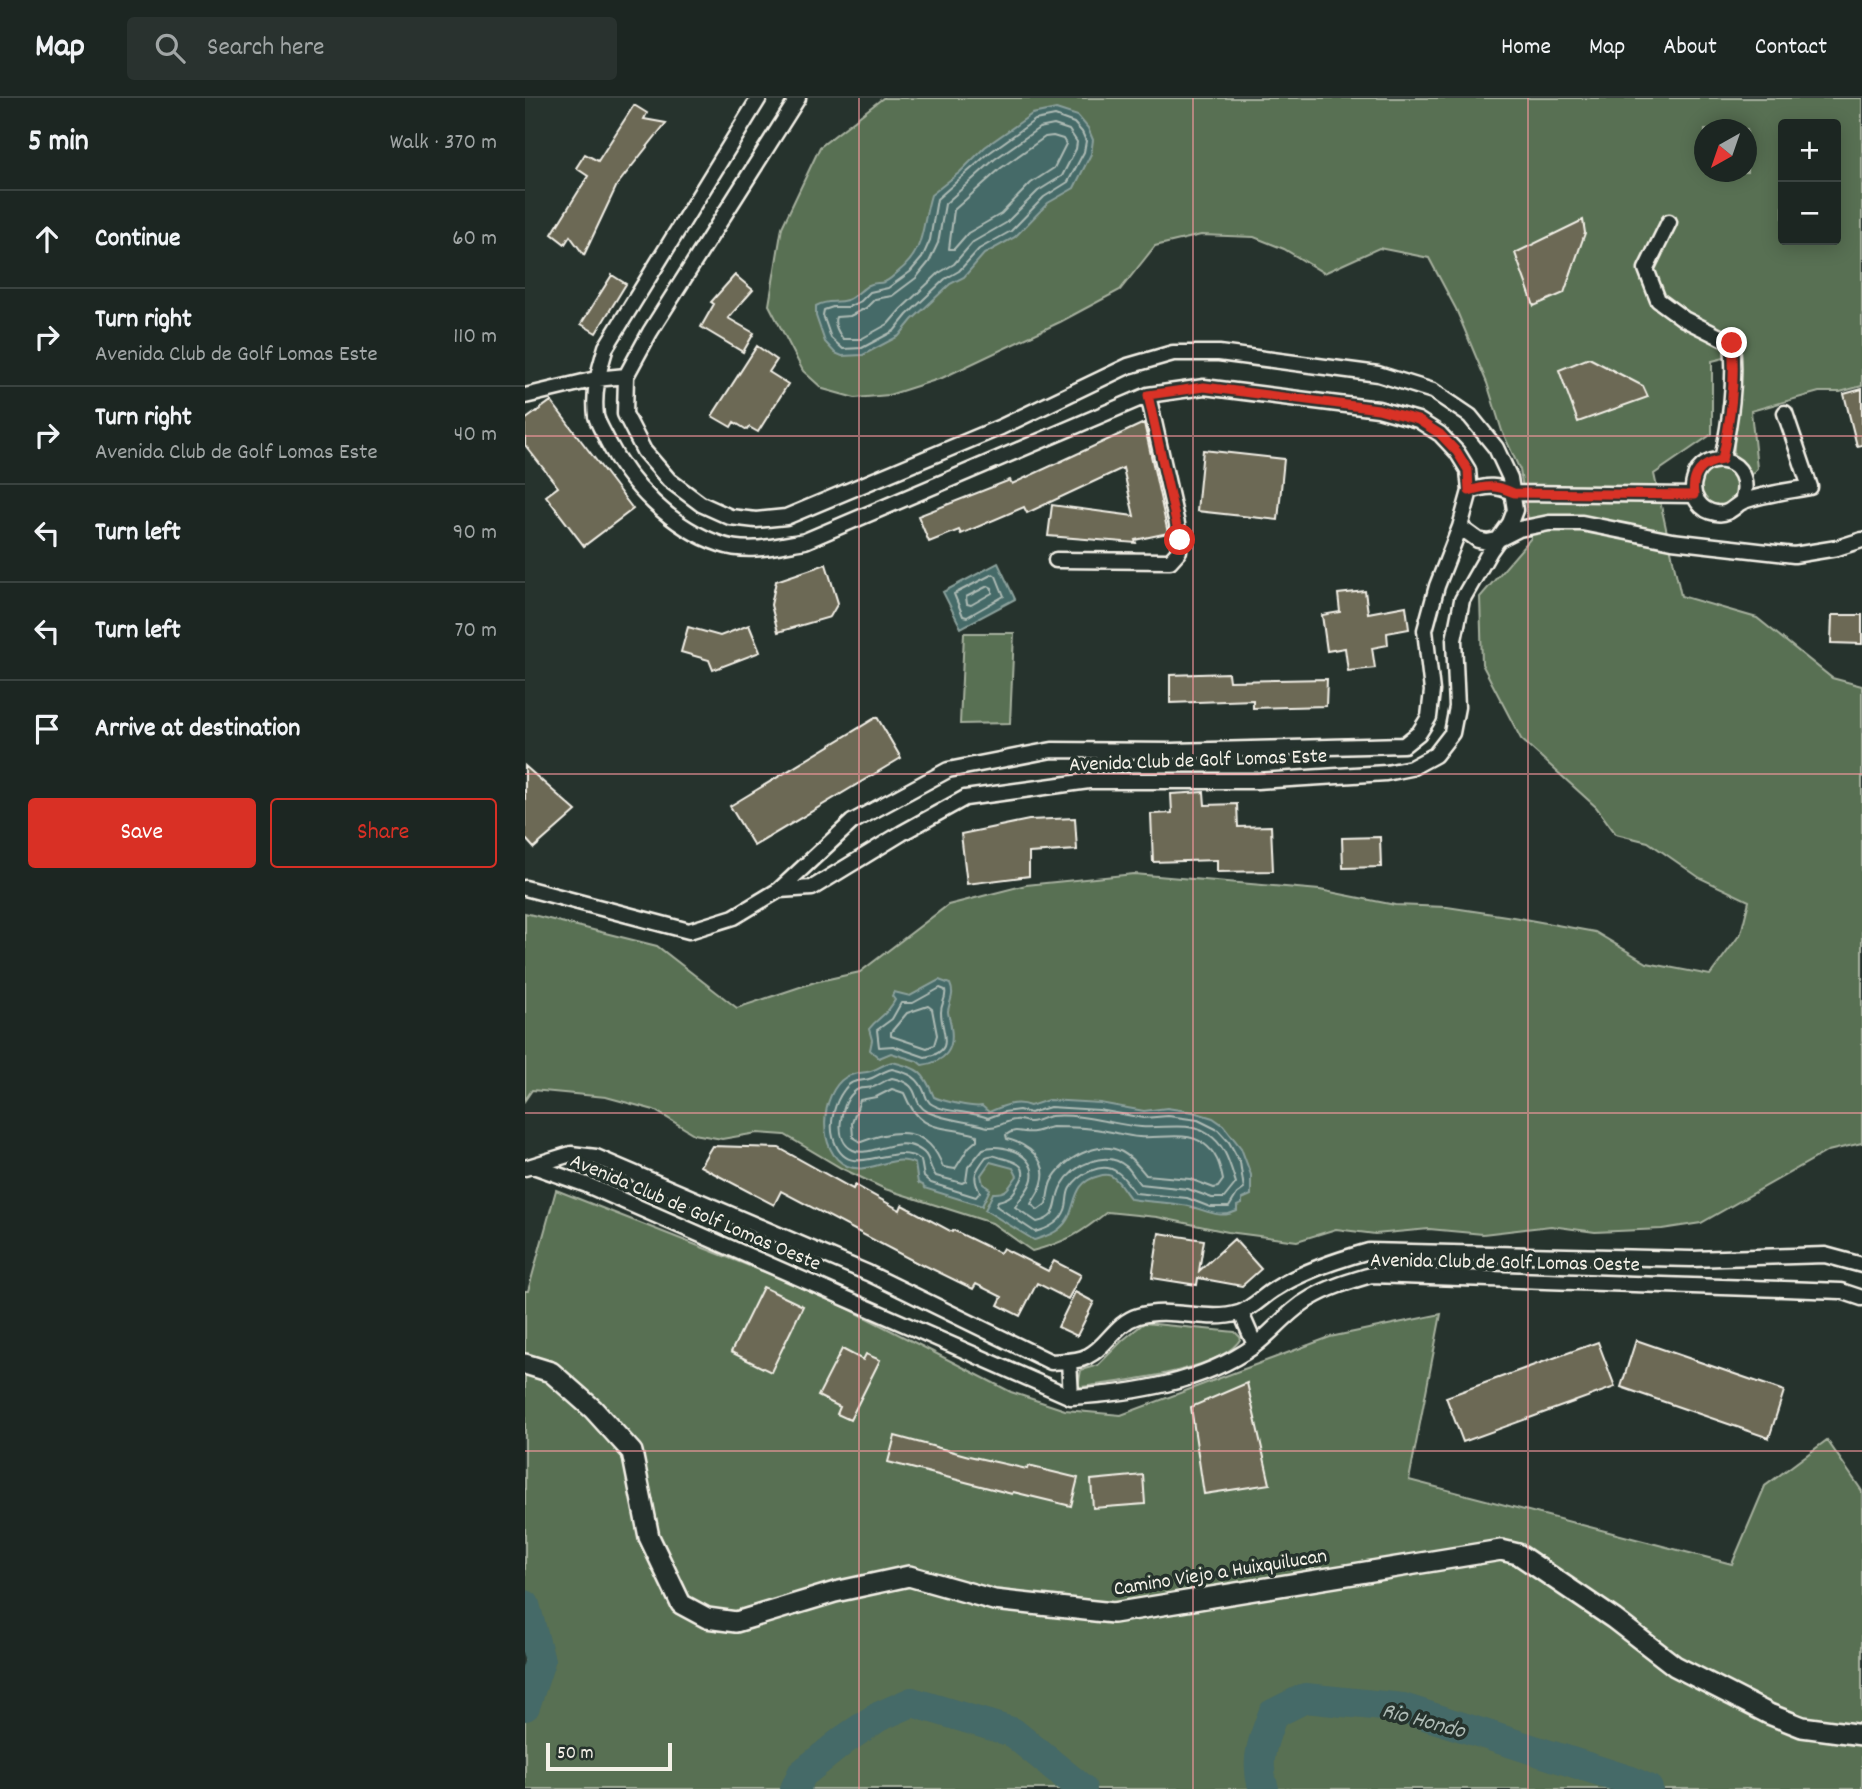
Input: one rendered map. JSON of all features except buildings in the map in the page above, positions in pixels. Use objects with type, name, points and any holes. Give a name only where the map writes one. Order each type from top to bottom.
[{"type":"main road","name":"Camino Viejo a Huixquilucan","points":[[525,1364],[551,1372],[593,1409],[632,1452],[649,1537],[681,1604],[707,1618],[736,1622],[835,1592],[909,1576],[994,1600],[1113,1613],[1501,1550],[1518,1554],[1614,1619],[1675,1666],[1769,1714],[1802,1727],[1862,1735]]},
{"type":"street","name":"Avenida Club de Golf Lomas Este","points":[[759,98],[606,347],[596,379],[596,418],[619,463],[650,499],[683,525],[720,544],[758,550],[805,541],[1148,395],[1204,387],[1378,409],[1418,420],[1440,434],[1457,452],[1468,470],[1469,491],[1460,527],[1437,586],[1425,630],[1432,691],[1429,717],[1419,733],[1404,746],[1173,751],[1052,750],[948,771],[852,822],[779,890]]},
{"type":"street","points":[[798,98],[657,321],[626,376],[625,414],[644,450],[669,480],[701,504],[730,517],[755,520],[786,517],[1001,427],[1128,366],[1173,353],[1219,353],[1378,374],[1433,391],[1470,416],[1496,448],[1514,493]]},
{"type":"street","points":[[1669,222],[1646,269],[1658,300],[1684,319],[1732,343],[1735,371],[1722,460]]},
{"type":"street","points":[[525,396],[596,379],[626,376]]},
{"type":"street","points":[[1056,560],[1170,561],[1179,551],[1177,524],[1148,395]]},
{"type":"street","points":[[1742,502],[1809,487],[1785,413]]},
{"type":"street","points":[[1722,460],[1735,465],[1744,475],[1746,489],[1742,502],[1735,509],[1716,513],[1707,510],[1694,495],[1693,485],[1702,467],[1711,461],[1722,460]]},
{"type":"street","points":[[1469,491],[1490,485],[1514,493],[1694,495]]},
{"type":"street","name":"Avenida Club de Golf Lomas Este","points":[[779,890],[812,888],[965,798],[1089,781],[1257,781],[1411,768],[1434,755],[1452,733],[1458,707],[1454,640],[1462,600],[1510,523],[1515,510],[1514,493]]},
{"type":"street","points":[[1460,527],[1478,540],[1487,542],[1519,529],[1549,523],[1582,523],[1672,541],[1794,555],[1837,548],[1862,540]]},
{"type":"street","points":[[525,888],[689,931],[734,917],[779,890]]},
{"type":"street","name":"Avenida Club de Golf Lomas Oeste","points":[[529,1167],[571,1154],[596,1157],[868,1273],[1051,1362],[1069,1361]]},
{"type":"street","name":"Avenida Club de Golf Lomas Oeste","points":[[529,1167],[587,1185],[1071,1397],[1102,1395],[1179,1382],[1230,1360],[1255,1345],[1311,1297],[1371,1275],[1841,1292],[1862,1298]]},
{"type":"street","name":"Avenida Club de Golf Lomas Oeste","points":[[1241,1313],[1276,1288],[1339,1259],[1369,1251],[1691,1259],[1825,1255],[1862,1265]]},
{"type":"street","points":[[1071,1397],[1069,1361],[1090,1356],[1124,1322],[1136,1316],[1156,1312],[1220,1316],[1241,1313],[1255,1345]]},
{"type":"green space","points":[[883,98],[1862,98],[1862,386],[1840,392],[1819,392],[1751,411],[1757,468],[1747,481],[1733,463],[1740,354],[1712,361],[1712,434],[1654,474],[1681,596],[1757,618],[1832,678],[1862,686],[1862,1143],[1828,1151],[1701,1223],[1662,1229],[1595,1232],[1551,1226],[1483,1234],[1429,1229],[1375,1234],[1336,1229],[1297,1241],[1228,1232],[1157,1217],[1107,1212],[1072,1236],[1032,1251],[992,1223],[885,1189],[841,1168],[785,1135],[757,1133],[722,1139],[694,1134],[654,1110],[606,1097],[532,1090],[525,1100],[525,913],[657,946],[737,1008],[815,982],[860,972],[948,905],[1026,885],[1134,874],[1320,890],[1395,905],[1447,907],[1513,917],[1595,932],[1647,963],[1710,975],[1741,933],[1749,901],[1700,878],[1648,842],[1616,834],[1596,807],[1521,739],[1482,664],[1480,597],[1531,538],[1520,470],[1502,431],[1487,383],[1456,309],[1429,258],[1379,248],[1324,273],[1284,249],[1254,237],[1201,235],[1155,246],[1120,290],[1060,322],[942,378],[889,395],[855,398],[823,389],[803,371],[769,305],[782,227],[820,147]]},
{"type":"green space","points":[[1719,468],[1733,473],[1738,487],[1733,501],[1719,506],[1705,501],[1700,487],[1705,473]]},
{"type":"green space","points":[[964,633],[1014,633],[1010,723],[960,724]]},
{"type":"green space","points":[[556,1190],[818,1293],[1011,1392],[1065,1410],[1121,1415],[1330,1337],[1441,1314],[1409,1480],[1732,1564],[1765,1486],[1827,1440],[1862,1491],[1862,1789],[525,1789],[525,1291],[528,1291]]},
{"type":"green space","points":[[1144,1323],[1235,1332],[1241,1338],[1231,1349],[1192,1367],[1143,1378],[1078,1386],[1081,1370],[1098,1365]]},
{"type":"water","points":[[1056,109],[1078,116],[1088,128],[1093,140],[1091,154],[1074,188],[1048,203],[1015,237],[984,254],[964,277],[950,284],[899,336],[863,355],[842,356],[835,353],[825,342],[816,316],[816,306],[847,300],[869,285],[891,278],[914,255],[931,195],[985,147],[1032,114]]},
{"type":"water","points":[[998,563],[1015,599],[961,628],[943,592]]},
{"type":"water","points":[[939,980],[950,984],[952,991],[948,1011],[952,1035],[947,1054],[937,1061],[922,1065],[891,1053],[879,1058],[870,1050],[872,1040],[869,1029],[892,1006],[895,1000],[892,996],[894,992],[910,996]]},
{"type":"water","points":[[892,1062],[909,1066],[919,1072],[934,1097],[958,1104],[982,1106],[989,1112],[1009,1104],[1030,1106],[1048,1100],[1100,1103],[1144,1111],[1167,1108],[1213,1118],[1223,1125],[1241,1148],[1251,1175],[1251,1195],[1242,1199],[1237,1211],[1223,1215],[1189,1206],[1131,1199],[1116,1180],[1103,1175],[1082,1185],[1070,1215],[1059,1229],[1034,1240],[985,1210],[993,1193],[1005,1191],[1017,1176],[1013,1168],[990,1162],[981,1175],[983,1184],[990,1189],[982,1206],[924,1188],[918,1183],[915,1164],[906,1161],[856,1168],[837,1159],[826,1136],[825,1122],[827,1108],[837,1085],[846,1077]]},
{"type":"waterway","name":"Rio Hondo","points":[[525,1605],[540,1661],[525,1706]]},
{"type":"waterway","name":"Rio Hondo","points":[[1264,1789],[1260,1760],[1273,1714],[1305,1698],[1403,1708],[1631,1781],[1648,1789]]},
{"type":"waterway","name":"Rio Hondo","points":[[795,1789],[802,1774],[844,1740],[878,1717],[912,1702],[1012,1732],[1082,1789]]},
{"type":"route","points":[[1180,540],[1148,395],[1204,387],[1378,409],[1418,420],[1440,434],[1457,452],[1468,470],[1469,491],[1490,485],[1514,493],[1694,495],[1693,485],[1702,467],[1711,461],[1722,460],[1735,371],[1732,343]]}]
